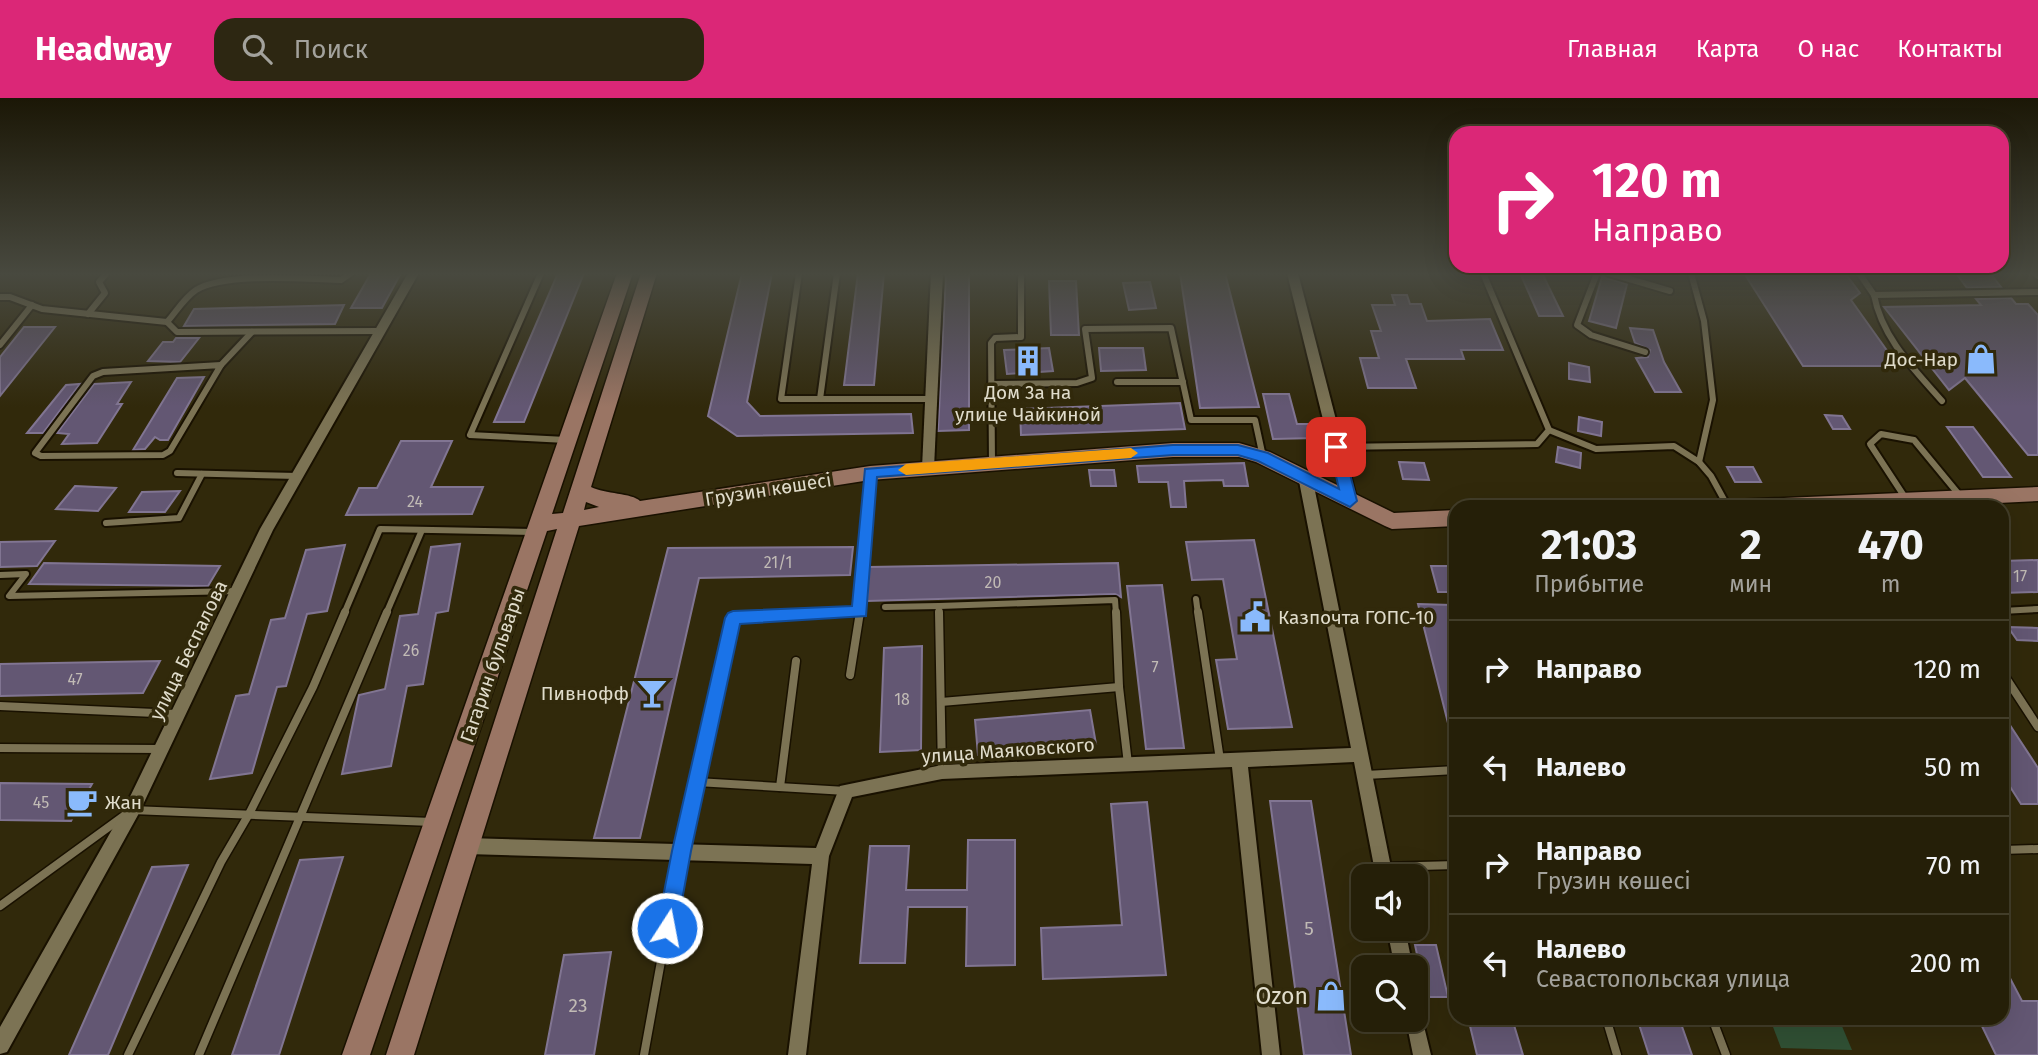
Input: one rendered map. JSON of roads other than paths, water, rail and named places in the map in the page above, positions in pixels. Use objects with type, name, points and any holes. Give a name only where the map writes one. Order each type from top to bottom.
[{"type":"main road","name":"Гагарин бульвары","points":[[356,1055],[610,318]]},
{"type":"main road","name":"Гагарин бульвары","points":[[400,1055],[634,318]]},
{"type":"main road","name":"Грузин көшесі","points":[[539,528],[870,472],[1173,450],[1238,450],[1263,457],[1306,481],[1392,521],[1449,518]]},
{"type":"main road","points":[[578,490],[602,501],[661,506]]},
{"type":"main road","points":[[1906,500],[2038,494]]},
{"type":"street","name":"улица Беспалова","points":[[0,1045],[132,810],[267,529],[388,318]]},
{"type":"street","points":[[928,468],[935,318]]},
{"type":"street","points":[[1303,318],[1350,501]]},
{"type":"street","points":[[1306,481],[1382,864]]},
{"type":"street","name":"улица Маяковского","points":[[846,791],[942,772],[1360,755]]},
{"type":"street","points":[[1239,760],[1272,1055]]},
{"type":"street","points":[[797,1055],[821,856],[846,791]]},
{"type":"street","points":[[467,846],[821,856]]},
{"type":"street","points":[[1417,1032],[1422,1055]]},
{"type":"lane","points":[[0,345],[22,318]]},
{"type":"lane","points":[[125,318],[167,322],[177,332],[380,331]]},
{"type":"lane","points":[[167,322],[171,318]]},
{"type":"lane","points":[[521,318],[470,435],[569,440]]},
{"type":"lane","points":[[793,318],[781,399],[931,399]]},
{"type":"lane","points":[[820,399],[831,318]]},
{"type":"lane","points":[[992,463],[991,343],[995,338],[1021,337],[1021,318]]},
{"type":"lane","points":[[1502,318],[1549,430],[1596,449],[1674,446],[1699,461],[1724,500]]},
{"type":"lane","points":[[1580,318],[1577,325],[1591,335],[1646,352]]},
{"type":"lane","points":[[1699,461],[1713,400],[1703,318]]},
{"type":"lane","points":[[1880,318],[1884,328],[1942,401]]},
{"type":"lane","points":[[991,384],[1077,383],[1092,378],[1085,329],[1171,328],[1191,420],[1255,420],[1263,457]]},
{"type":"lane","points":[[221,365],[103,372],[93,376],[35,453],[41,456],[163,455],[170,451],[221,365],[252,332]]},
{"type":"lane","points":[[1116,382],[1183,383]]},
{"type":"lane","points":[[1336,447],[1537,443],[1549,430]]},
{"type":"lane","points":[[1906,500],[1870,444],[1881,434],[1914,440],[1962,498]]},
{"type":"lane","points":[[850,675],[860,612],[870,472]]},
{"type":"lane","points":[[177,473],[297,476]]},
{"type":"lane","points":[[106,523],[179,518],[202,474]]},
{"type":"lane","points":[[128,1055],[221,862],[249,814],[313,687],[380,529],[539,528]]},
{"type":"lane","points":[[199,1055],[422,530]]},
{"type":"lane","points":[[0,575],[26,574],[9,596],[237,592]]},
{"type":"lane","points":[[1196,598],[1220,761]]},
{"type":"lane","points":[[885,607],[1115,600],[1119,687],[1128,764]]},
{"type":"lane","points":[[939,606],[942,772]]},
{"type":"lane","points":[[2009,611],[2038,609]]},
{"type":"lane","points":[[644,1055],[681,851],[733,618],[860,612]]},
{"type":"lane","points":[[780,787],[796,662]]},
{"type":"lane","points":[[2009,683],[2038,727]]},
{"type":"lane","points":[[941,702],[1119,687]]},
{"type":"lane","points":[[0,706],[177,714]]},
{"type":"lane","points":[[0,748],[162,748]]},
{"type":"lane","points":[[1364,775],[1449,770]]},
{"type":"lane","points":[[697,782],[846,791]]},
{"type":"lane","points":[[0,906],[51,864],[132,810],[438,822]]},
{"type":"lane","points":[[2009,850],[2038,849]]},
{"type":"lane","points":[[1428,868],[1449,866]]},
{"type":"lane","points":[[1608,1025],[1617,1055]]},
{"type":"lane","points":[[1715,1025],[1726,1055]]},
{"type":"place","name":"Дос-Нар","points":[[1981,359]]},
{"type":"place","name":"Дом 3а на улице Чайкиной","points":[[1028,361]]},
{"type":"place","name":"Казпочта ГОПС-10","points":[[1255,617]]},
{"type":"place","name":"Пивнофф","points":[[652,693]]},
{"type":"place","name":"Жан","points":[[82,802]]},
{"type":"place","name":"Ozon","points":[[1331,996]]}]
